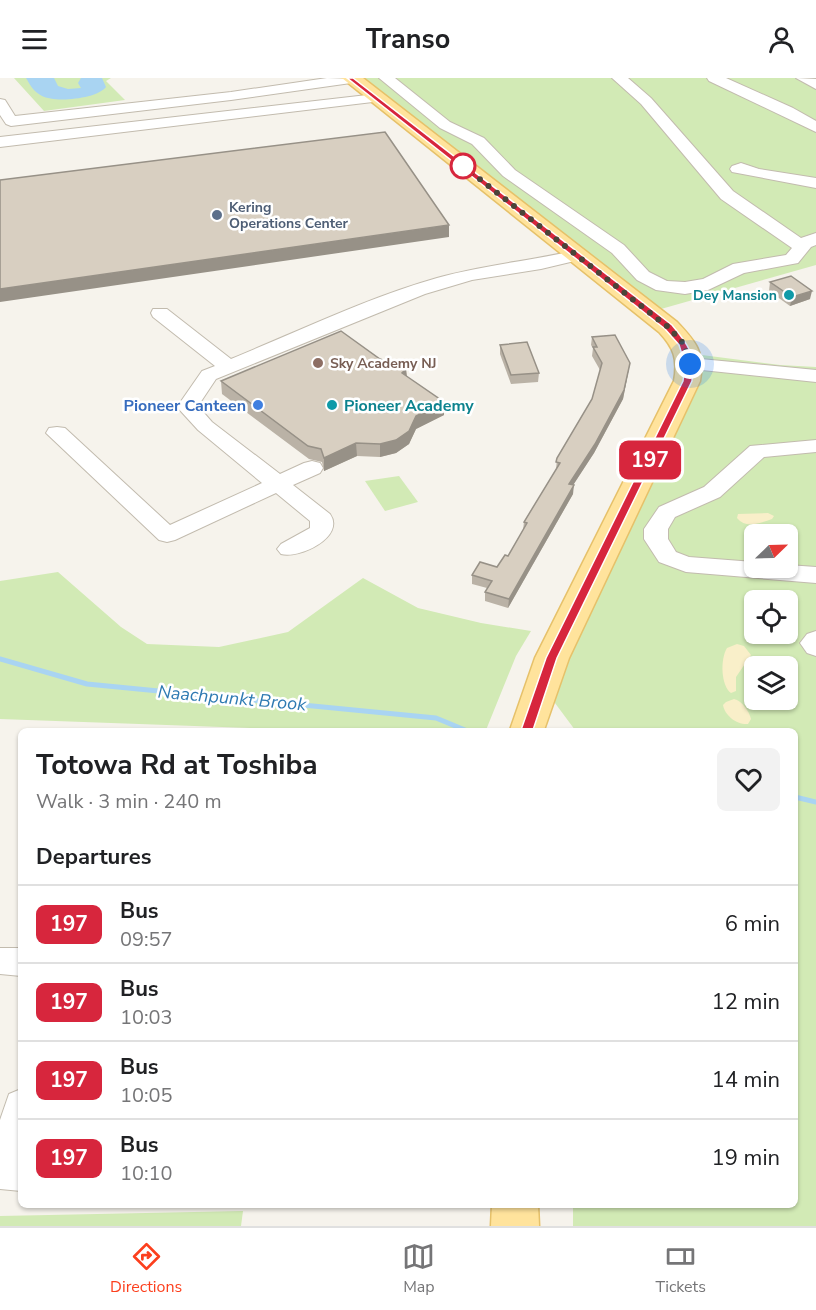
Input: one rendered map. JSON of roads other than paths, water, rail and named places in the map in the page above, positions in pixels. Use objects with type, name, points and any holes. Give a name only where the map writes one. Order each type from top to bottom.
[{"type":"main road","points":[[351,78],[668,327],[684,344],[690,364],[687,381],[658,444],[552,658],[528,728]]},
{"type":"main road","points":[[515,1208],[515,1226]]},
{"type":"street","points":[[0,103],[11,121],[231,96],[351,78]]},
{"type":"street","points":[[386,78],[445,125],[478,141],[509,173],[618,249],[643,276],[655,283],[685,288],[708,284],[739,268],[792,259],[809,243],[728,195],[646,101],[619,78]]},
{"type":"street","points":[[714,78],[789,111],[816,127]]},
{"type":"street","points":[[803,78],[816,86]]},
{"type":"street","points":[[0,142],[376,98]]},
{"type":"street","points":[[756,173],[816,183]]},
{"type":"street","points":[[289,549],[321,532],[322,519],[205,426],[187,407],[209,375],[409,293],[480,273],[541,266],[577,255]]},
{"type":"street","points":[[160,313],[229,366]]},
{"type":"street","points":[[690,364],[816,376]]},
{"type":"street","points":[[57,432],[166,536],[312,468]]},
{"type":"street","points":[[816,446],[758,451],[712,492],[667,512],[656,529],[656,539],[662,550],[674,561],[816,575]]},
{"type":"street","points":[[816,640],[813,643],[816,647]]},
{"type":"street","points":[[0,961],[18,962]]},
{"type":"street","points":[[18,1117],[4,1173],[18,1174]]},
{"type":"water","points":[[26,78],[54,78],[58,86],[68,89],[81,88],[78,83],[81,78],[102,78],[106,87],[85,97],[56,99],[39,94]]},
{"type":"waterway","name":"Naachpunkt Brook","points":[[0,659],[87,684],[436,718],[460,728]]},
{"type":"waterway","name":"Naachpunkt Brook","points":[[798,798],[816,802]]},
{"type":"place","name":"Kering Operations Center","points":[[217,215]]},
{"type":"place","name":"Dey Mansion","points":[[789,295]]},
{"type":"place","name":"Sky Academy NJ","points":[[318,363]]},
{"type":"place","name":"Pioneer Canteen","points":[[258,405]]},
{"type":"place","name":"Pioneer Academy","points":[[332,405]]}]
